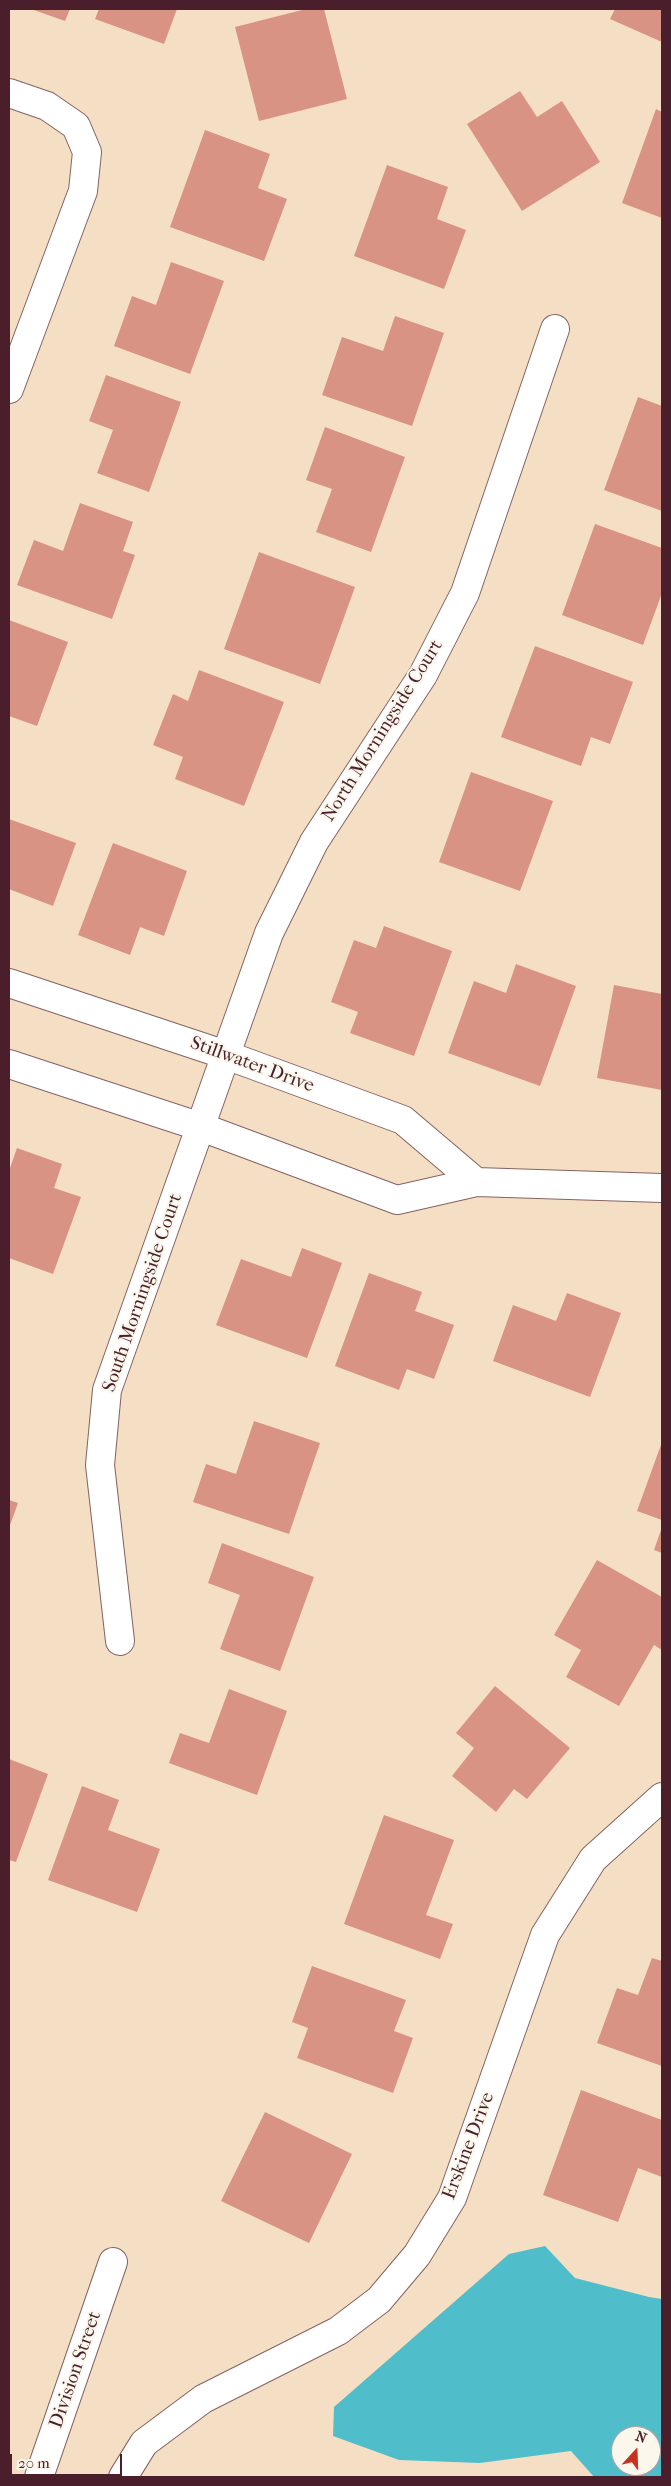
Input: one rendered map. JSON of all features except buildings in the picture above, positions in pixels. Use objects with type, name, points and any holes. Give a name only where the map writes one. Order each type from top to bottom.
[{"type":"street","points":[[9,93],[47,106],[76,126],[87,152],[83,190],[9,389]]},
{"type":"street","name":"North Morningside Court","points":[[200,1127],[269,933],[314,842],[423,675],[465,593],[555,329]]},
{"type":"street","name":"Stillwater Drive","points":[[9,983],[226,1055],[403,1120],[476,1182]]},
{"type":"street","points":[[9,1064],[200,1127],[397,1200],[476,1182],[662,1188]]},
{"type":"street","name":"South Morningside Court","points":[[120,1641],[100,1465],[107,1390],[200,1127]]},
{"type":"street","name":"Erskine Drive","points":[[123,2477],[144,2443],[203,2399],[338,2331],[379,2300],[417,2255],[452,2198],[545,1935],[593,1859],[662,1797]]},
{"type":"street","name":"Division Street","points":[[39,2477],[113,2262]]},
{"type":"water","points":[[545,2246],[575,2278],[662,2299],[662,2477],[594,2477],[571,2451],[480,2463],[399,2460],[333,2436],[334,2407],[509,2254]]}]
